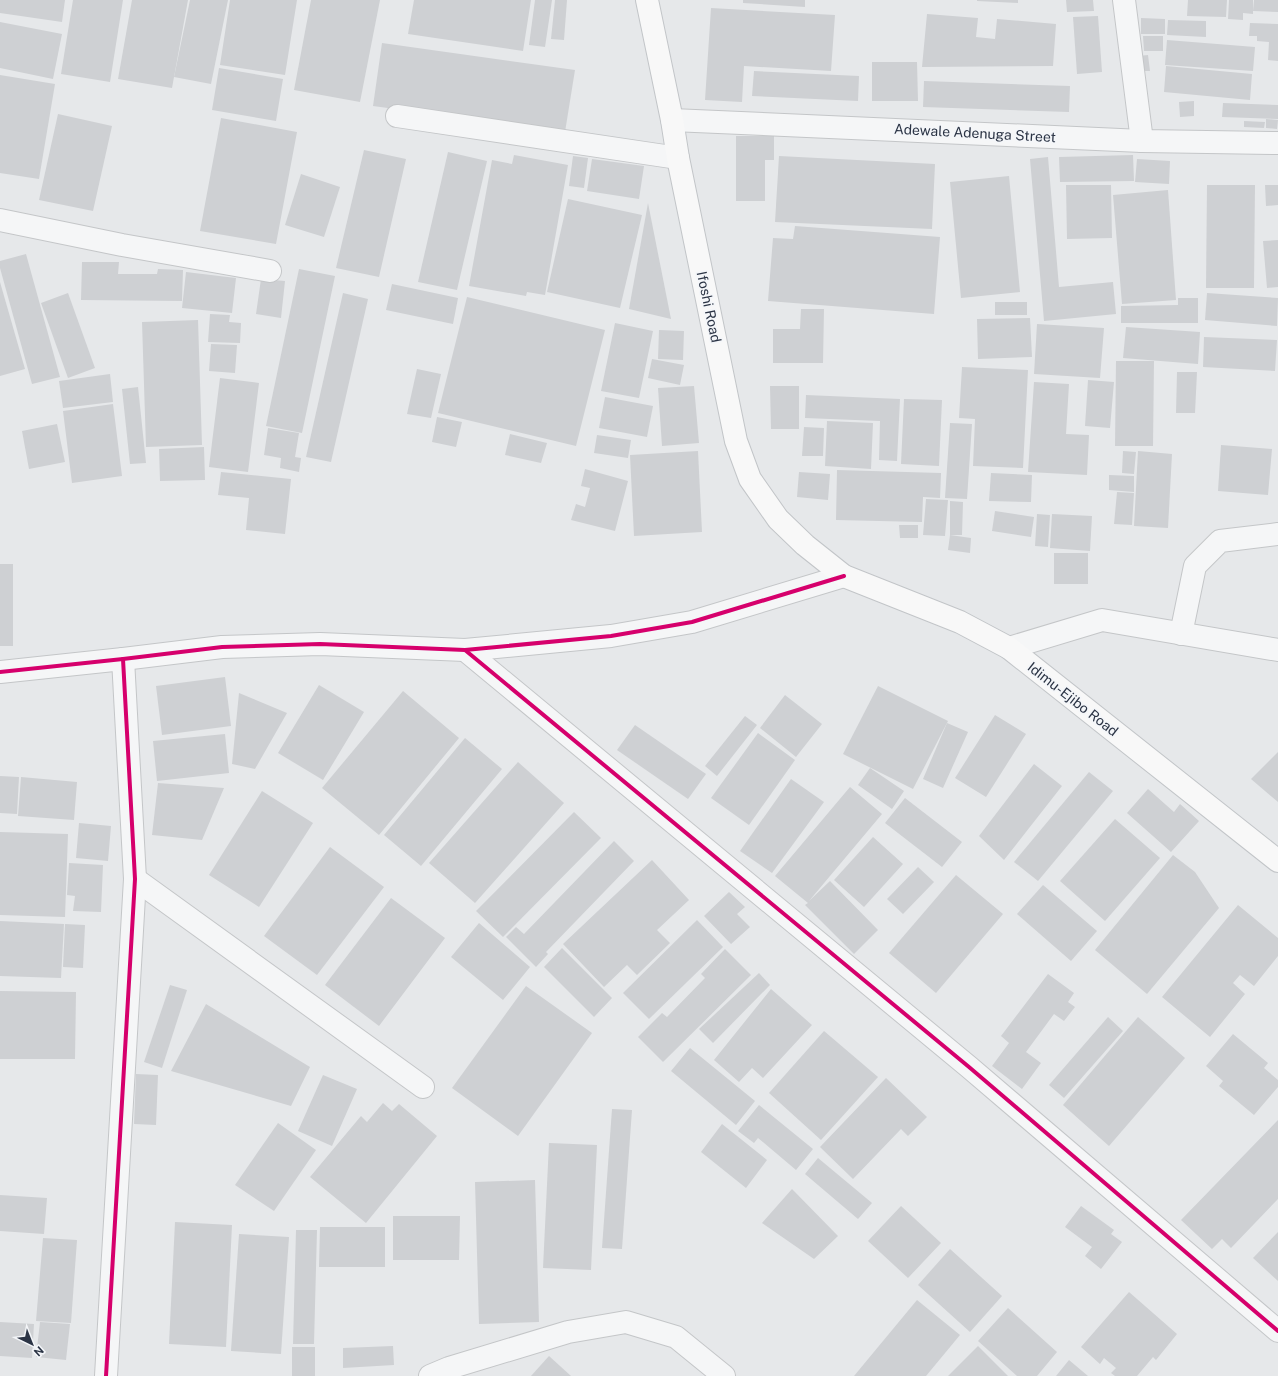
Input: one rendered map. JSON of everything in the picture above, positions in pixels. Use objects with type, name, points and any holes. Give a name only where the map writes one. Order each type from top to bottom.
[{"type":"main road","name":"Ifoshi Road","points":[[647,0],[736,440],[750,479],[778,519],[805,545],[844,576]]},
{"type":"main road","name":"Idimu-Ejibo Road","points":[[844,576],[960,622],[1009,648],[1278,861]]},
{"type":"street","points":[[1124,0],[1142,141]]},
{"type":"street","points":[[397,116],[678,158]]},
{"type":"street","name":"Adewale Adenuga Street","points":[[672,120],[1142,141],[1278,143]]},
{"type":"street","points":[[0,220],[122,245],[270,271]]},
{"type":"street","points":[[1181,634],[1195,566],[1220,541],[1278,534]]},
{"type":"street","points":[[0,672],[238,646],[320,644],[465,650],[611,636],[692,622],[844,576]]},
{"type":"street","points":[[1009,648],[1102,620],[1278,650]]},
{"type":"street","points":[[465,650],[969,1068],[1278,1331]]},
{"type":"street","points":[[106,1376],[135,879],[123,659]]},
{"type":"street","points":[[135,879],[423,1087]]},
{"type":"street","points":[[443,1373],[568,1332],[626,1322],[676,1337],[724,1376]]},
{"type":"building","points":[[0,0],[65,0],[62,22],[0,13]]},
{"type":"building","points":[[73,0],[123,0],[110,82],[61,74]]},
{"type":"building","points":[[132,0],[188,0],[172,88],[118,79]]},
{"type":"building","points":[[190,0],[228,0],[211,84],[174,77]]},
{"type":"building","points":[[230,0],[297,0],[285,75],[220,65]]},
{"type":"building","points":[[311,0],[380,0],[360,102],[294,90]]},
{"type":"building","points":[[414,0],[531,0],[523,51],[408,34]]},
{"type":"building","points":[[535,0],[552,0],[545,47],[529,45]]},
{"type":"building","points":[[555,0],[567,0],[564,40],[551,39]]},
{"type":"building","points":[[743,0],[805,0],[805,7],[743,3]]},
{"type":"building","points":[[1018,0],[1018,3],[977,1]]},
{"type":"building","points":[[1066,0],[1093,0],[1094,11],[1067,12]]},
{"type":"building","points":[[1188,0],[1227,0],[1226,17],[1187,16]]},
{"type":"building","points":[[1229,0],[1253,0],[1253,14],[1243,13],[1243,20],[1228,19]]},
{"type":"building","points":[[1254,0],[1278,0],[1278,12],[1253,11]]},
{"type":"building","points":[[711,8],[835,15],[831,71],[744,66],[742,102],[705,100]]},
{"type":"building","points":[[927,14],[978,18],[976,37],[995,39],[997,19],[1056,24],[1053,66],[922,67]]},
{"type":"building","points":[[1098,16],[1102,72],[1077,74],[1073,17]]},
{"type":"building","points":[[1141,18],[1165,19],[1165,34],[1141,34]]},
{"type":"building","points":[[1168,20],[1206,21],[1206,37],[1167,35]]},
{"type":"building","points":[[0,22],[62,34],[53,79],[0,68]]},
{"type":"building","points":[[1250,23],[1278,24],[1278,61],[1268,60],[1269,42],[1257,41],[1257,36],[1249,36]]},
{"type":"building","points":[[1143,36],[1163,36],[1163,51],[1144,51]]},
{"type":"building","points":[[1167,40],[1255,47],[1253,71],[1165,65]]},
{"type":"building","points":[[382,43],[575,70],[565,132],[373,106]]},
{"type":"building","points":[[1148,55],[1150,71],[1139,71],[1138,56]]},
{"type":"building","points":[[872,62],[917,62],[918,101],[872,101]]},
{"type":"building","points":[[1166,66],[1252,74],[1250,100],[1164,92]]},
{"type":"building","points":[[219,68],[283,79],[276,121],[212,110]]},
{"type":"building","points":[[754,71],[859,76],[858,101],[752,96]]},
{"type":"building","points":[[0,75],[55,84],[39,179],[0,173]]},
{"type":"building","points":[[924,81],[1070,86],[1069,112],[923,107]]},
{"type":"building","points":[[1194,101],[1194,116],[1180,117],[1179,102]]},
{"type":"building","points":[[1223,103],[1278,105],[1278,119],[1222,117]]},
{"type":"building","points":[[58,114],[112,126],[93,211],[39,200]]},
{"type":"building","points":[[221,118],[297,132],[276,244],[200,231]]},
{"type":"building","points":[[1266,119],[1278,120],[1277,129],[1266,128]]},
{"type":"building","points":[[1244,121],[1265,122],[1264,128],[1244,127]]},
{"type":"building","points":[[736,136],[774,136],[774,160],[765,160],[765,201],[736,201]]},
{"type":"building","points":[[364,150],[406,159],[379,277],[336,268]]},
{"type":"building","points":[[448,152],[487,161],[457,290],[418,282]]},
{"type":"building","points":[[514,155],[568,165],[545,295],[527,292],[526,296],[469,286],[492,160],[512,164]]},
{"type":"building","points":[[1133,155],[1134,181],[1060,182],[1059,157]]},
{"type":"building","points":[[573,156],[588,158],[584,188],[569,186]]},
{"type":"building","points":[[779,156],[935,164],[932,229],[775,222]]},
{"type":"building","points":[[1048,157],[1059,287],[1113,282],[1116,314],[1044,321],[1030,159]]},
{"type":"building","points":[[592,159],[644,166],[639,199],[587,191]]},
{"type":"building","points":[[1137,159],[1170,161],[1169,184],[1135,182]]},
{"type":"building","points":[[301,174],[340,187],[324,237],[285,225]]},
{"type":"building","points":[[1009,176],[1020,292],[961,298],[950,182]]},
{"type":"building","points":[[1066,185],[1111,185],[1112,238],[1067,239]]},
{"type":"building","points":[[1207,185],[1255,185],[1254,288],[1206,288]]},
{"type":"building","points":[[1265,185],[1278,185],[1278,205],[1266,206]]},
{"type":"building","points":[[1168,190],[1176,300],[1122,304],[1113,195]]},
{"type":"building","points":[[568,199],[642,215],[620,308],[547,292]]},
{"type":"building","points":[[648,203],[671,319],[629,309]]},
{"type":"building","points":[[795,226],[940,237],[934,314],[768,301],[773,238],[793,239]]},
{"type":"building","points":[[1278,240],[1278,287],[1267,288],[1263,241]]},
{"type":"building","points":[[26,254],[60,377],[32,384],[0,268],[0,261]]},
{"type":"building","points":[[82,262],[119,262],[118,274],[157,274],[158,269],[183,270],[182,301],[81,300]]},
{"type":"building","points":[[299,269],[335,276],[302,433],[266,426]]},
{"type":"building","points":[[186,272],[236,278],[232,313],[182,308]]},
{"type":"building","points":[[261,279],[285,281],[281,318],[256,314]]},
{"type":"building","points":[[0,282],[25,369],[0,376]]},
{"type":"building","points":[[392,284],[458,298],[453,324],[386,310]]},
{"type":"building","points":[[68,293],[95,368],[68,378],[41,303]]},
{"type":"building","points":[[343,293],[368,299],[331,462],[306,457]]},
{"type":"building","points":[[1207,293],[1278,298],[1277,326],[1205,320]]},
{"type":"building","points":[[467,297],[605,330],[576,446],[438,413]]},
{"type":"building","points":[[1178,298],[1198,298],[1198,323],[1121,323],[1121,306],[1178,305]]},
{"type":"building","points":[[995,302],[1027,302],[1027,315],[995,315]]},
{"type":"building","points":[[801,309],[824,309],[823,363],[773,363],[773,329],[800,329]]},
{"type":"building","points":[[210,314],[230,315],[229,322],[241,323],[240,343],[208,342]]},
{"type":"building","points":[[1030,318],[1032,357],[978,359],[977,319]]},
{"type":"building","points":[[198,320],[202,445],[146,447],[142,322]]},
{"type":"building","points":[[615,323],[653,331],[639,398],[601,391]]},
{"type":"building","points":[[1037,324],[1104,328],[1100,378],[1034,374]]},
{"type":"building","points":[[1126,327],[1200,332],[1198,364],[1123,358]]},
{"type":"building","points":[[659,330],[684,331],[683,360],[658,359]]},
{"type":"building","points":[[1204,337],[1277,340],[1275,371],[1203,367]]},
{"type":"building","points":[[211,344],[237,345],[235,373],[209,371]]},
{"type":"building","points":[[652,359],[684,365],[680,385],[648,378]]},
{"type":"building","points":[[1116,361],[1154,361],[1153,446],[1115,446]]},
{"type":"building","points":[[962,367],[1028,370],[1023,468],[973,466],[975,419],[959,418]]},
{"type":"building","points":[[417,369],[441,374],[431,418],[407,414]]},
{"type":"building","points":[[1177,372],[1197,372],[1195,413],[1176,413]]},
{"type":"building","points":[[110,374],[113,402],[63,408],[59,381]]},
{"type":"building","points":[[220,378],[259,383],[248,472],[209,467]]},
{"type":"building","points":[[1088,380],[1114,382],[1110,428],[1085,426]]},
{"type":"building","points":[[1034,382],[1069,384],[1066,434],[1089,435],[1087,475],[1028,472]]},
{"type":"building","points":[[694,386],[699,443],[662,446],[658,388]]},
{"type":"building","points":[[770,386],[799,386],[799,429],[771,429]]},
{"type":"building","points":[[138,387],[146,463],[130,464],[122,389]]},
{"type":"building","points":[[806,395],[900,399],[897,461],[879,460],[880,421],[805,418]]},
{"type":"building","points":[[605,397],[653,406],[647,437],[599,428]]},
{"type":"building","points":[[904,399],[942,400],[939,466],[901,464]]},
{"type":"building","points":[[113,404],[122,476],[72,483],[63,411]]},
{"type":"building","points":[[437,417],[462,422],[456,447],[432,442]]},
{"type":"building","points":[[827,421],[873,423],[871,469],[825,466]]},
{"type":"building","points":[[950,423],[972,424],[967,499],[945,498]]},
{"type":"building","points":[[57,424],[65,462],[29,469],[22,431]]},
{"type":"building","points":[[804,427],[824,428],[823,456],[802,456]]},
{"type":"building","points":[[268,428],[299,433],[295,457],[301,458],[299,472],[280,468],[281,458],[264,455]]},
{"type":"building","points":[[510,434],[547,443],[541,463],[505,455]]},
{"type":"building","points":[[597,435],[631,440],[628,458],[594,453]]},
{"type":"building","points":[[1221,445],[1272,449],[1268,495],[1218,491]]},
{"type":"building","points":[[204,447],[205,480],[160,481],[159,449]]},
{"type":"building","points":[[698,451],[702,532],[634,536],[630,455]]},
{"type":"building","points":[[1123,451],[1136,452],[1134,474],[1122,473]]},
{"type":"building","points":[[1138,451],[1172,454],[1168,528],[1134,526]]},
{"type":"building","points":[[585,469],[628,481],[615,531],[571,520],[576,504],[585,507],[590,488],[581,486]]},
{"type":"building","points":[[837,470],[941,473],[940,498],[923,497],[922,522],[836,520]]},
{"type":"building","points":[[221,472],[291,479],[285,534],[246,530],[249,498],[218,495]]},
{"type":"building","points":[[799,472],[830,474],[828,500],[797,497]]},
{"type":"building","points":[[991,473],[1032,475],[1031,502],[989,501]]},
{"type":"building","points":[[1109,475],[1134,476],[1134,492],[1109,490]]},
{"type":"building","points":[[1117,492],[1134,493],[1132,525],[1114,524]]},
{"type":"building","points":[[926,499],[948,500],[945,536],[923,535]]},
{"type":"building","points":[[950,501],[963,502],[962,535],[950,535]]},
{"type":"building","points":[[995,511],[1034,517],[1031,537],[992,531]]},
{"type":"building","points":[[1037,514],[1050,515],[1048,547],[1035,546]]},
{"type":"building","points":[[1052,514],[1092,516],[1090,551],[1050,548]]},
{"type":"building","points":[[899,525],[918,525],[918,538],[900,538]]},
{"type":"building","points":[[950,535],[971,538],[970,553],[948,550]]},
{"type":"building","points":[[1054,553],[1088,553],[1088,584],[1054,584]]},
{"type":"building","points":[[0,564],[13,564],[13,646],[0,646]]},
{"type":"building","points":[[225,677],[231,726],[162,735],[156,686]]},
{"type":"building","points":[[319,685],[364,712],[323,780],[278,753]]},
{"type":"building","points":[[878,686],[948,721],[913,789],[843,754]]},
{"type":"building","points":[[403,691],[459,738],[379,835],[322,788]]},
{"type":"building","points":[[239,693],[287,713],[255,769],[232,764]]},
{"type":"building","points":[[785,695],[822,724],[796,757],[760,728]]},
{"type":"building","points":[[995,715],[1026,734],[986,797],[955,778]]},
{"type":"building","points":[[745,716],[757,725],[717,776],[705,766]]},
{"type":"building","points":[[947,723],[968,732],[943,788],[923,779]]},
{"type":"building","points":[[635,725],[706,774],[688,799],[617,750]]},
{"type":"building","points":[[758,733],[795,760],[749,825],[711,798]]},
{"type":"building","points":[[225,734],[229,773],[157,781],[153,741]]},
{"type":"building","points":[[465,738],[502,769],[421,866],[384,835]]},
{"type":"building","points":[[1278,752],[1278,802],[1251,779]]},
{"type":"building","points":[[518,762],[564,803],[475,903],[429,863]]},
{"type":"building","points":[[1034,764],[1062,786],[1004,860],[979,836]]},
{"type":"building","points":[[870,768],[904,791],[892,809],[858,785]]},
{"type":"building","points":[[1089,772],[1113,791],[1038,881],[1014,862]]},
{"type":"building","points":[[0,776],[19,777],[17,814],[0,813]]},
{"type":"building","points":[[21,777],[77,782],[74,820],[18,816]]},
{"type":"building","points":[[791,779],[824,802],[772,873],[740,851]]},
{"type":"building","points":[[158,783],[224,788],[202,840],[152,835]]},
{"type":"building","points":[[850,787],[882,814],[809,901],[830,881],[878,930],[854,954],[805,905],[808,903],[775,876]]},
{"type":"building","points":[[1148,789],[1174,812],[1180,804],[1199,821],[1171,852],[1127,813]]},
{"type":"building","points":[[262,791],[313,823],[259,907],[209,875]]},
{"type":"building","points":[[905,798],[962,842],[942,867],[885,823]]},
{"type":"building","points":[[574,812],[601,838],[503,937],[476,911]]},
{"type":"building","points":[[1115,819],[1160,858],[1105,921],[1060,881]]},
{"type":"building","points":[[79,823],[111,826],[108,861],[76,858]]},
{"type":"building","points":[[0,832],[68,834],[65,917],[0,915]]},
{"type":"building","points":[[873,837],[903,864],[864,907],[834,880]]},
{"type":"building","points":[[614,841],[634,861],[546,952],[548,954],[536,967],[506,937],[516,927],[524,934]]},
{"type":"building","points":[[330,847],[384,887],[317,975],[264,936]]},
{"type":"building","points":[[1173,855],[1195,872],[1219,908],[1147,994],[1095,950]]},
{"type":"building","points":[[652,860],[689,900],[657,930],[670,943],[637,975],[627,965],[604,987],[563,944]]},
{"type":"building","points":[[69,863],[103,865],[101,912],[73,911],[75,896],[67,895]]},
{"type":"building","points":[[918,867],[934,882],[903,914],[887,899]]},
{"type":"building","points":[[956,875],[1003,914],[936,993],[889,953]]},
{"type":"building","points":[[1043,885],[1097,931],[1071,961],[1017,914]]},
{"type":"building","points":[[729,892],[745,907],[737,914],[750,927],[731,944],[704,916]]},
{"type":"building","points":[[391,898],[445,938],[379,1026],[325,985]]},
{"type":"building","points":[[1238,905],[1278,938],[1278,956],[1254,986],[1240,975],[1233,983],[1245,994],[1210,1037],[1162,997]]},
{"type":"building","points":[[697,920],[723,947],[649,1019],[623,993]]},
{"type":"building","points":[[0,921],[64,924],[61,978],[0,976]]},
{"type":"building","points":[[479,923],[530,967],[503,1000],[451,957]]},
{"type":"building","points":[[65,924],[85,925],[83,968],[63,967]]},
{"type":"building","points":[[562,948],[612,998],[594,1017],[544,967]]},
{"type":"building","points":[[725,949],[751,975],[663,1062],[638,1037],[662,1013],[667,1017],[705,978],[701,974]]},
{"type":"building","points":[[759,973],[770,985],[713,1043],[699,1029]]},
{"type":"building","points":[[1048,974],[1074,993],[1068,1002],[1075,1007],[1064,1021],[1054,1014],[1026,1052],[1041,1063],[1022,1089],[992,1066],[1009,1043],[1001,1036]]},
{"type":"building","points":[[170,985],[187,990],[162,1068],[144,1062]]},
{"type":"building","points":[[526,986],[592,1033],[518,1136],[452,1088]]},
{"type":"building","points":[[771,989],[812,1025],[763,1078],[752,1068],[739,1082],[714,1060]]},
{"type":"building","points":[[0,991],[76,992],[75,1059],[0,1059]]},
{"type":"building","points":[[206,1004],[310,1067],[291,1106],[171,1071]]},
{"type":"building","points":[[1108,1017],[1123,1031],[1064,1098],[1049,1085]]},
{"type":"building","points":[[1138,1017],[1185,1058],[1109,1146],[1063,1105]]},
{"type":"building","points":[[824,1031],[878,1077],[821,1140],[769,1093]]},
{"type":"building","points":[[1233,1034],[1268,1063],[1264,1068],[1278,1080],[1278,1087],[1254,1115],[1219,1086],[1223,1081],[1206,1066]]},
{"type":"building","points":[[690,1048],[755,1101],[736,1125],[671,1071]]},
{"type":"building","points":[[136,1074],[158,1075],[156,1125],[134,1124]]},
{"type":"building","points":[[323,1075],[357,1089],[332,1146],[298,1131]]},
{"type":"building","points":[[886,1078],[927,1117],[908,1136],[901,1129],[853,1179],[820,1147]]},
{"type":"building","points":[[383,1103],[392,1111],[399,1104],[437,1136],[366,1223],[310,1177],[361,1116],[367,1122]]},
{"type":"building","points":[[759,1105],[813,1149],[796,1170],[758,1138],[754,1143],[738,1131]]},
{"type":"building","points":[[612,1109],[632,1110],[622,1249],[602,1248]]},
{"type":"building","points":[[1278,1120],[1278,1199],[1231,1248],[1222,1239],[1212,1249],[1181,1220]]},
{"type":"building","points":[[278,1123],[316,1150],[274,1211],[235,1185]]},
{"type":"building","points":[[722,1124],[767,1160],[746,1188],[701,1152]]},
{"type":"building","points":[[549,1143],[597,1145],[591,1270],[543,1268]]},
{"type":"building","points":[[818,1158],[872,1203],[858,1219],[805,1174]]},
{"type":"building","points":[[535,1180],[539,1322],[479,1324],[475,1182]]},
{"type":"building","points":[[792,1189],[838,1236],[814,1259],[762,1223]]},
{"type":"building","points":[[0,1195],[47,1198],[44,1234],[0,1231]]},
{"type":"building","points":[[901,1206],[941,1243],[908,1278],[868,1241]]},
{"type":"building","points":[[1081,1206],[1114,1230],[1111,1234],[1122,1242],[1101,1269],[1085,1256],[1092,1247],[1065,1227]]},
{"type":"building","points":[[393,1216],[460,1216],[459,1260],[393,1260]]},
{"type":"building","points":[[175,1222],[232,1225],[226,1347],[169,1344]]},
{"type":"building","points":[[320,1227],[385,1227],[385,1267],[319,1267]]},
{"type":"building","points":[[296,1230],[317,1230],[314,1344],[293,1344]]},
{"type":"building","points":[[1278,1232],[1278,1281],[1253,1258]]},
{"type":"building","points":[[239,1234],[289,1237],[281,1354],[231,1351]]},
{"type":"building","points":[[43,1238],[77,1240],[71,1323],[36,1321]]},
{"type":"building","points":[[950,1249],[1002,1296],[970,1332],[918,1285]]},
{"type":"building","points":[[1129,1292],[1177,1334],[1156,1360],[1153,1357],[1137,1376],[1115,1376],[1111,1373],[1116,1368],[1104,1358],[1100,1364],[1081,1347]]},
{"type":"building","points":[[917,1300],[960,1335],[926,1376],[854,1376]]},
{"type":"building","points":[[1008,1308],[1057,1352],[1037,1376],[1017,1376],[978,1341]]},
{"type":"building","points":[[0,1322],[34,1324],[32,1358],[0,1356]]},
{"type":"building","points":[[40,1322],[70,1324],[66,1360],[36,1357]]},
{"type":"building","points":[[393,1346],[394,1365],[343,1368],[343,1348]]},
{"type":"building","points":[[978,1346],[1008,1376],[948,1376]]},
{"type":"building","points":[[292,1347],[315,1347],[315,1376],[292,1376]]},
{"type":"building","points":[[549,1356],[571,1376],[531,1376]]},
{"type":"building","points":[[1069,1360],[1088,1376],[1056,1376]]},
{"type":"cycle path","points":[[0,672],[222,647],[320,644],[465,650],[611,636],[692,622],[844,576]]},
{"type":"cycle path","points":[[465,650],[969,1067],[1278,1331]]},
{"type":"cycle path","points":[[106,1376],[135,879],[123,659]]}]
